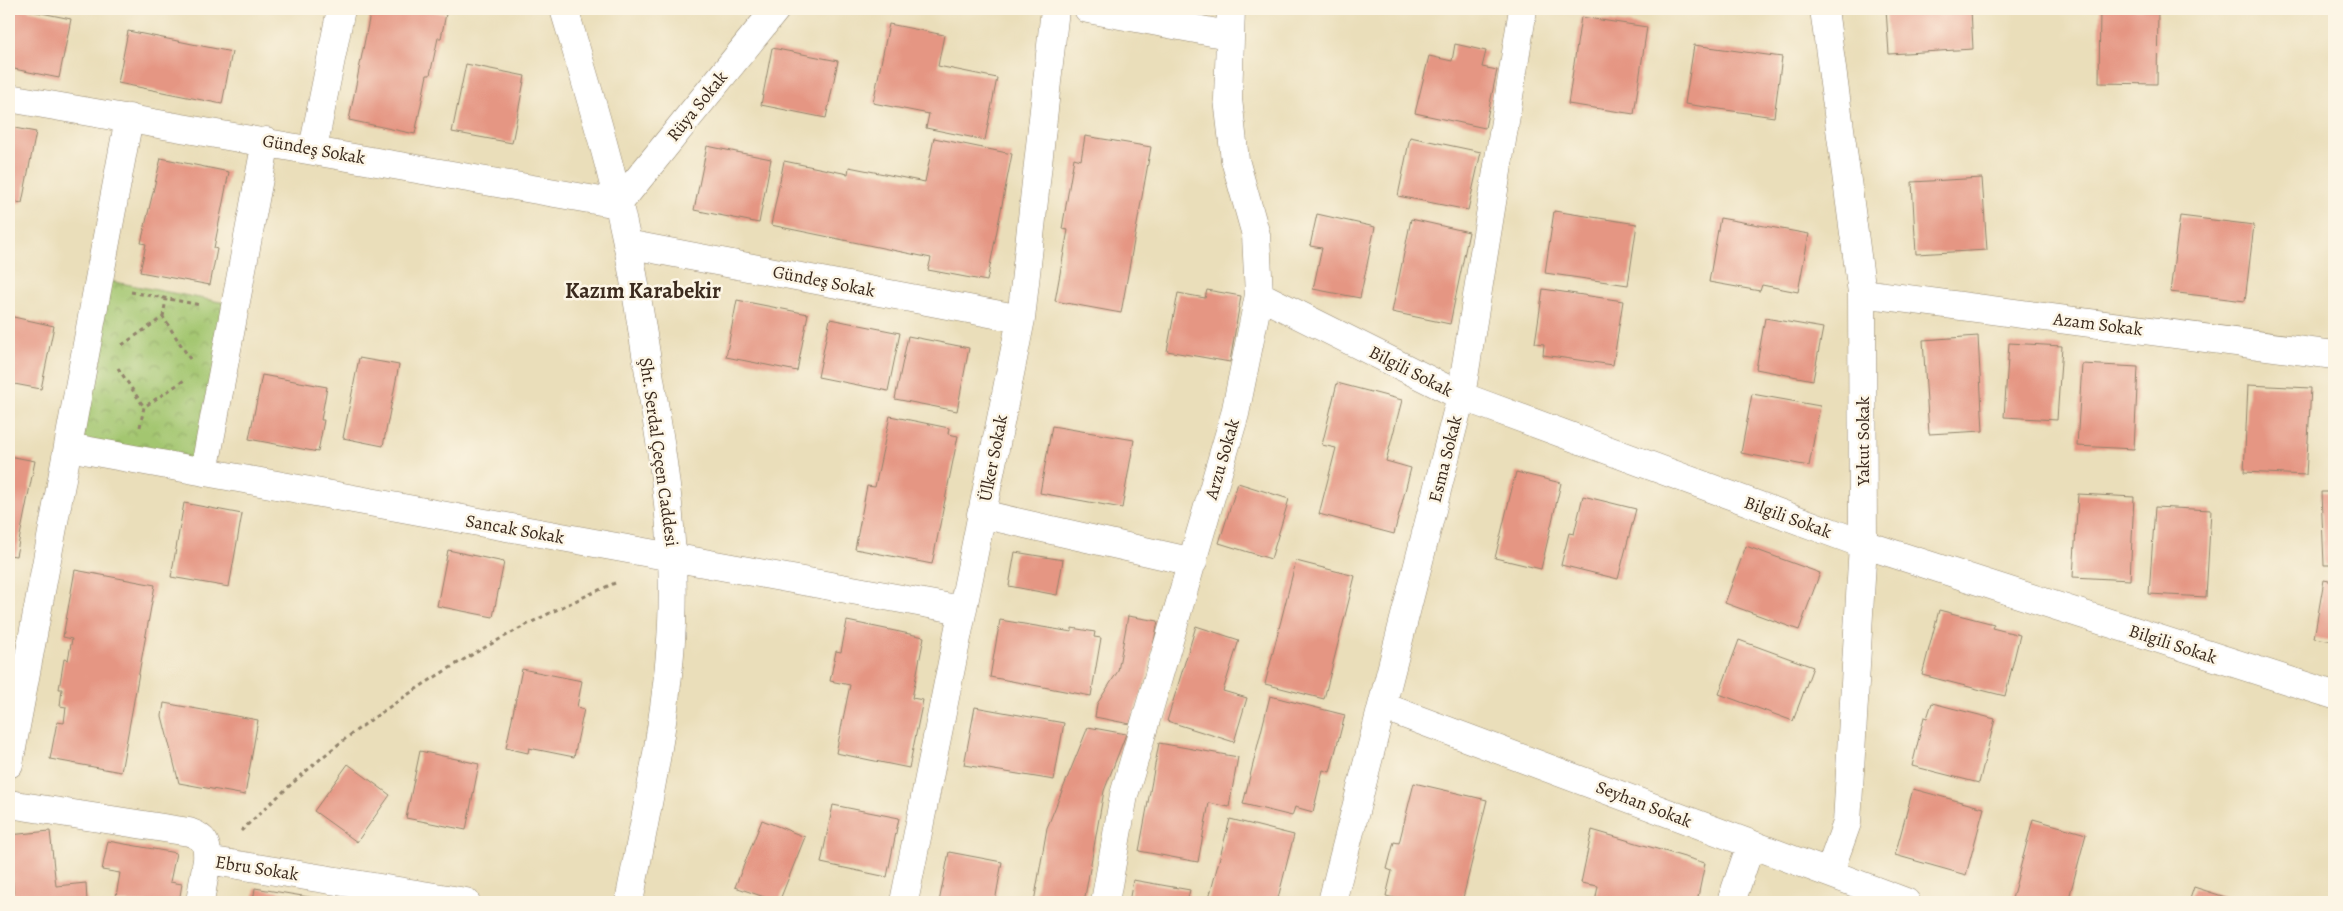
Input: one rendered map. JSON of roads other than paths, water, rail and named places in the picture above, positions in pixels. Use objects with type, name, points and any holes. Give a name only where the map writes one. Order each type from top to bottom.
[{"type":"street","points":[[313,149],[341,9]]},
{"type":"street","name":"Şht. Serdal Çeçen Caddesi","points":[[564,9],[618,204],[627,244],[654,407],[672,557],[672,624],[663,701],[649,800],[629,902]]},
{"type":"street","name":"Rüya Sokak","points":[[618,204],[776,9]]},
{"type":"street","name":"Ülker Sokak","points":[[904,902],[1020,319],[1055,9]]},
{"type":"street","points":[[1088,9],[1230,22]]},
{"type":"street","name":"Esma Sokak","points":[[1332,902],[1461,396],[1523,9]]},
{"type":"street","name":"Yakut Sokak","points":[[1824,9],[1862,293],[1863,544],[1847,823],[1829,873]]},
{"type":"street","name":"Arzu Sokak","points":[[1105,902],[1124,795],[1235,414],[1260,295],[1256,235],[1235,160],[1229,107],[1230,22]]},
{"type":"street","name":"Gündeş Sokak","points":[[9,98],[313,149],[618,204]]},
{"type":"street","points":[[9,764],[129,118]]},
{"type":"street","points":[[204,472],[266,141]]},
{"type":"street","name":"Gündeş Sokak","points":[[627,244],[1020,319]]},
{"type":"street","name":"Azam Sokak","points":[[1862,293],[2334,355]]},
{"type":"street","name":"Bilgili Sokak","points":[[1260,295],[1461,396],[1863,544],[2334,696]]},
{"type":"street","name":"Sancak Sokak","points":[[68,447],[962,610]]},
{"type":"street","points":[[981,514],[1193,562]]},
{"type":"street","name":"Seyhan Sokak","points":[[1382,706],[1906,902]]},
{"type":"street","name":"Ebru Sokak","points":[[9,804],[189,832],[199,836],[205,842],[208,849],[207,860],[466,902]]},
{"type":"street","points":[[1731,902],[1751,844]]},
{"type":"street","points":[[200,902],[207,860]]},
{"type":"district","name":"Kazım Karabekir","points":[[643,291]]}]
